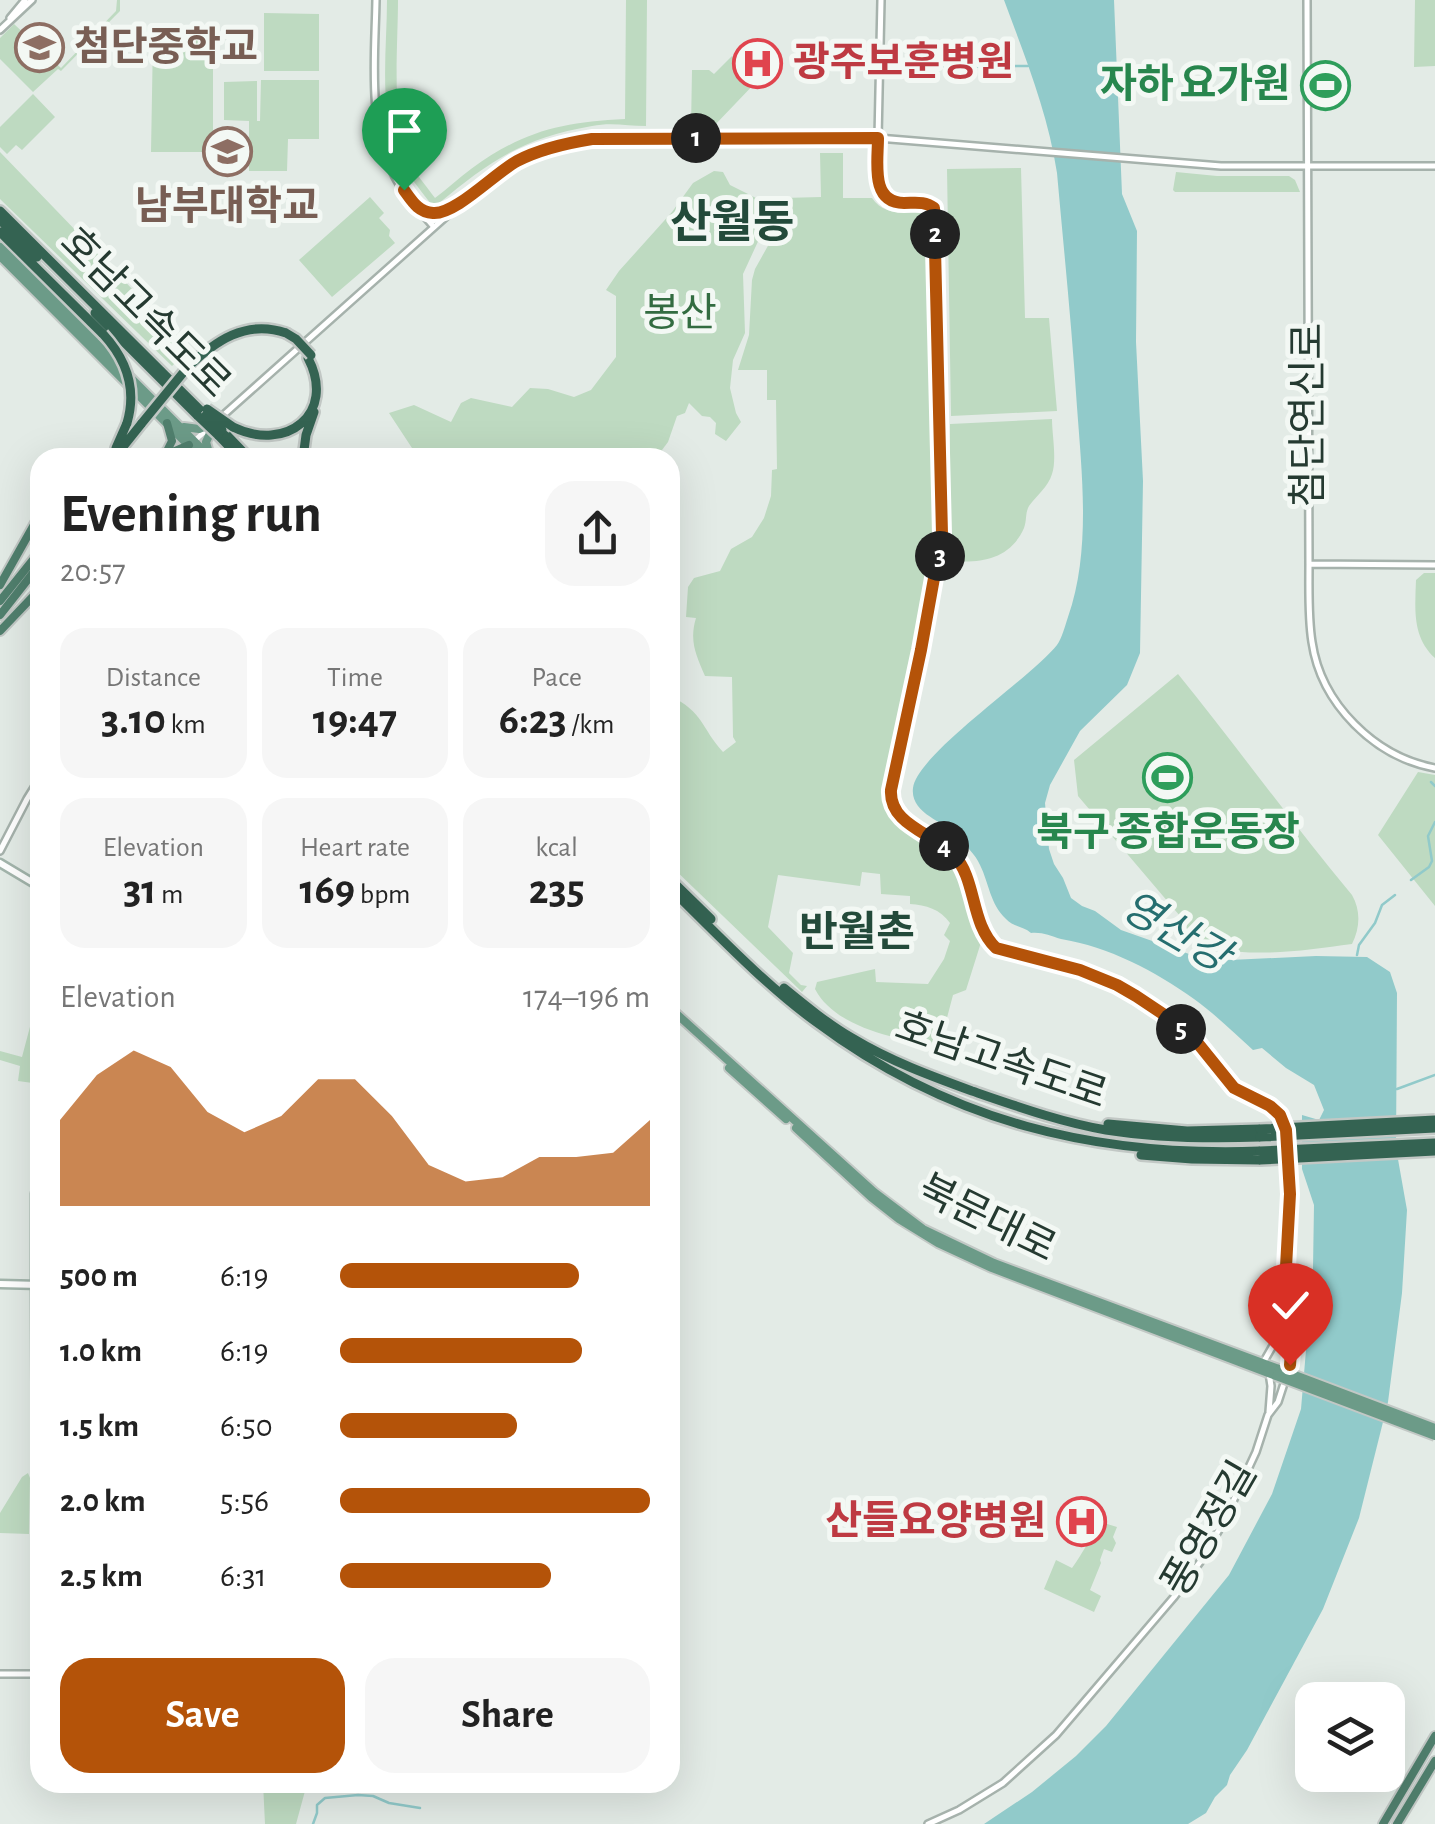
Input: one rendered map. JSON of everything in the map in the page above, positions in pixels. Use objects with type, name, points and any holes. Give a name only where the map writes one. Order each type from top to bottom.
[{"type":"highway","name":"호남고속도로","points":[[0,211],[146,354],[201,414]]},
{"type":"highway","name":"호남고속도로","points":[[0,220],[239,448]]},
{"type":"highway","points":[[0,232],[103,334],[123,360],[131,400],[118,448]]},
{"type":"highway","points":[[124,448],[203,360],[236,338],[256,333],[274,334],[292,342],[310,357],[319,374],[320,391],[305,448]]},
{"type":"highway","points":[[146,354],[233,427],[268,437],[301,423],[311,410],[316,390],[310,357]]},
{"type":"highway","points":[[168,448],[172,441],[167,429],[171,422]]},
{"type":"highway","name":"호남고속도로","points":[[219,429],[233,448]]},
{"type":"highway","points":[[180,448],[192,443]]},
{"type":"highway","points":[[187,448],[192,443]]},
{"type":"highway","points":[[0,585],[30,532]]},
{"type":"highway","points":[[0,601],[30,563]]},
{"type":"highway","points":[[0,615],[30,577]]},
{"type":"highway","points":[[0,631],[30,600]]},
{"type":"highway","name":"호남고속도로","points":[[680,889],[793,1000]]},
{"type":"highway","name":"호남고속도로","points":[[680,897],[793,1000],[880,1065],[989,1116],[1052,1134],[1124,1147],[1192,1152],[1260,1156],[1435,1143]]},
{"type":"highway","name":"호남고속도로","points":[[817,1018],[895,1060],[959,1086],[1080,1124],[1184,1138],[1435,1128]]},
{"type":"highway","points":[[1260,1133],[1435,1120]]},
{"type":"highway","points":[[1260,1156],[1435,1151]]},
{"type":"highway","points":[[1383,1824],[1435,1736]]},
{"type":"highway","points":[[1397,1824],[1435,1761]]},
{"type":"main road","points":[[0,248],[198,448]]},
{"type":"main road","points":[[0,256],[171,422],[187,429],[219,429]]},
{"type":"main road","points":[[208,448],[206,442],[219,429]]},
{"type":"main road","points":[[192,443],[195,448]]},
{"type":"main road","points":[[0,862],[30,880]]},
{"type":"main road","name":"북문대로","points":[[680,1021],[874,1192],[924,1229],[994,1263],[1262,1363],[1274,1373]]},
{"type":"main road","name":"북문대로","points":[[680,1021],[871,1197],[918,1232],[992,1268],[1274,1373]]},
{"type":"main road","points":[[0,1284],[30,1285]]},
{"type":"main road","points":[[1274,1373],[1435,1428]]},
{"type":"main road","points":[[1274,1373],[1435,1436]]},
{"type":"street","points":[[1,29],[24,0]]},
{"type":"street","points":[[1,29],[32,0]]},
{"type":"street","points":[[376,0],[375,102],[379,132],[394,176],[433,226]]},
{"type":"street","points":[[878,138],[881,0]]},
{"type":"street","name":"첨단연신로","points":[[1308,0],[1312,642],[1322,678],[1346,716],[1379,746],[1435,768]]},
{"type":"street","points":[[192,443],[219,429],[478,188],[516,162],[586,140],[878,138],[1221,166],[1435,166]]},
{"type":"street","name":"풍영정길","points":[[878,138],[880,190],[888,200],[926,202],[934,208],[943,509],[939,560],[891,790],[892,804],[901,817],[958,860],[968,877],[973,904],[996,948],[1068,966],[1127,991],[1196,1041],[1234,1088],[1280,1115],[1286,1130],[1291,1208],[1283,1328],[1290,1344],[1290,1365],[1278,1402],[1268,1415],[1256,1452],[1223,1524],[1174,1598],[1056,1736],[1020,1770],[979,1799],[928,1824]]},
{"type":"street","points":[[418,208],[433,213],[452,210]]},
{"type":"street","points":[[1309,564],[1435,565]]},
{"type":"street","points":[[0,851],[30,794]]},
{"type":"street","points":[[1262,1363],[1283,1328]]},
{"type":"street","points":[[1268,1415],[1274,1373]]},
{"type":"street","points":[[0,1674],[30,1674]]},
{"type":"green space","points":[[117,0],[120,11],[61,71],[58,69],[33,92],[0,59],[0,38],[14,24],[61,68],[116,11]]},
{"type":"green space","points":[[387,0],[398,0],[397,97],[401,135],[411,164],[435,198],[490,156],[526,137],[562,126],[625,119],[626,0],[647,0],[646,126],[599,125],[546,137],[509,153],[438,204],[431,204],[399,158],[392,140],[385,80]]},
{"type":"green space","points":[[1415,0],[1435,0],[1435,66],[1414,67]]},
{"type":"green space","points":[[264,13],[319,14],[319,71],[264,71]]},
{"type":"green space","points":[[153,37],[213,37],[213,152],[151,152]]},
{"type":"green space","points":[[732,56],[758,80],[713,127],[691,127],[692,70],[709,70],[714,74]]},
{"type":"green space","points":[[261,80],[319,80],[319,139],[288,139],[287,171],[249,171],[249,121],[224,120],[224,82],[257,81],[260,121]]},
{"type":"green space","points":[[33,94],[55,117],[22,150],[16,145],[7,154],[0,147],[0,127]]},
{"type":"green space","points":[[0,152],[190,349],[172,366],[0,199]]},
{"type":"green space","points":[[820,153],[843,153],[843,198],[872,198],[883,208],[896,212],[927,211],[938,520],[886,801],[896,818],[953,860],[962,873],[983,936],[966,990],[953,995],[939,1048],[853,1023],[837,1014],[815,989],[817,982],[875,969],[876,982],[928,984],[950,941],[944,935],[950,923],[937,911],[910,904],[910,896],[881,894],[880,874],[862,872],[860,886],[778,875],[768,927],[793,953],[789,973],[807,986],[802,992],[680,875],[680,701],[696,714],[723,752],[736,742],[732,677],[705,676],[693,641],[696,618],[686,617],[688,587],[694,578],[720,571],[731,549],[752,537],[764,518],[771,496],[772,470],[777,469],[776,400],[767,400],[767,370],[738,370],[749,335],[752,280],[784,217],[783,198],[821,197]]},
{"type":"green space","points":[[1021,168],[1025,318],[1049,318],[1057,411],[951,416],[947,169]]},
{"type":"green space","name":"봉산","points":[[714,171],[723,172],[730,185],[758,199],[767,222],[743,274],[745,333],[733,360],[730,388],[741,422],[726,441],[715,434],[716,423],[689,403],[685,413],[677,416],[664,448],[412,448],[389,413],[414,405],[451,422],[461,403],[471,398],[512,407],[530,388],[574,397],[591,390],[616,357],[616,296],[606,290],[693,183]]},
{"type":"green space","points":[[1176,172],[1289,176],[1300,192],[1175,192]]},
{"type":"green space","points":[[370,197],[384,213],[379,218],[395,243],[332,297],[299,260]]},
{"type":"green space","points":[[1052,419],[1052,474],[1029,506],[1018,539],[990,558],[944,560],[949,525],[950,424]]},
{"type":"green space","points":[[1424,573],[1435,573],[1435,658],[1422,641],[1416,622],[1416,580]]},
{"type":"green space","name":"북구 종합운동장","points":[[1178,674],[1352,895],[1358,919],[1352,944],[1284,952],[1234,951],[1204,945],[1166,929],[1180,916],[1078,796],[1074,760]]},
{"type":"green space","points":[[1418,772],[1435,775],[1435,906],[1378,835]]},
{"type":"green space","points":[[30,1027],[30,1083],[18,1081],[20,1066],[0,1060],[0,1051],[22,1057]]},
{"type":"green space","points":[[28,1473],[29,1534],[0,1533],[0,1513]]},
{"type":"green space","points":[[1104,1523],[1117,1527],[1113,1537],[1116,1543],[1112,1552],[1104,1549],[1090,1590],[1101,1596],[1094,1612],[1044,1589],[1056,1560],[1072,1568]]},
{"type":"green space","points":[[263,1793],[304,1793],[296,1824],[265,1824]]},
{"type":"water","points":[[1004,0],[1114,0],[1122,194],[1137,231],[1136,342],[1143,481],[1140,653],[1127,685],[1080,731],[1050,785],[1045,803],[1054,864],[1071,898],[1121,930],[1209,961],[1367,957],[1390,972],[1397,993],[1396,1148],[1407,1210],[1402,1293],[1388,1402],[1359,1518],[1323,1609],[1247,1750],[1206,1813],[1188,1824],[984,1824],[1032,1792],[1106,1726],[1229,1575],[1272,1494],[1301,1409],[1313,1268],[1314,1205],[1302,1169],[1302,1115],[1319,1120],[1324,1110],[1314,1085],[1262,1048],[1253,1050],[1202,1005],[1164,979],[1114,954],[1031,933],[1009,922],[996,907],[973,853],[957,835],[922,810],[913,797],[919,773],[934,756],[1057,645],[1080,566],[1081,460],[1057,173],[1042,107]]},
{"type":"waterway","points":[[921,67],[1028,66]]},
{"type":"waterway","points":[[1431,782],[1435,786]]},
{"type":"waterway","points":[[1411,880],[1432,861],[1428,836],[1435,822]]},
{"type":"waterway","points":[[1357,955],[1382,905],[1395,895]]},
{"type":"waterway","points":[[1397,1089],[1435,1075]]},
{"type":"waterway","points":[[313,1824],[317,1805],[325,1798],[373,1796],[420,1808]]},
{"type":"place","name":"첨단중학교","points":[[39,48]]},
{"type":"place","name":"광주보훈병원","points":[[758,63]]},
{"type":"place","name":"자하 요가원","points":[[1325,85]]},
{"type":"place","name":"남부대학교","points":[[227,152]]},
{"type":"place","name":"북구 종합운동장","points":[[1168,778]]},
{"type":"place","name":"산들요양병원","points":[[1081,1522]]},
{"type":"district","name":"산월동","points":[[732,223]]},
{"type":"district","name":"반월촌","points":[[857,933]]},
{"type":"route","points":[[404,190],[424,212],[446,212],[516,162],[592,139],[878,138],[880,190],[888,200],[926,202],[934,208],[942,534],[891,790],[892,804],[895,812],[958,860],[968,877],[973,904],[996,948],[1080,970],[1136,996],[1196,1041],[1234,1088],[1280,1115],[1286,1130],[1291,1208],[1283,1322],[1290,1344],[1290,1365]]},
{"type":"water label","name":"영산강","points":[[1175,932]]}]
